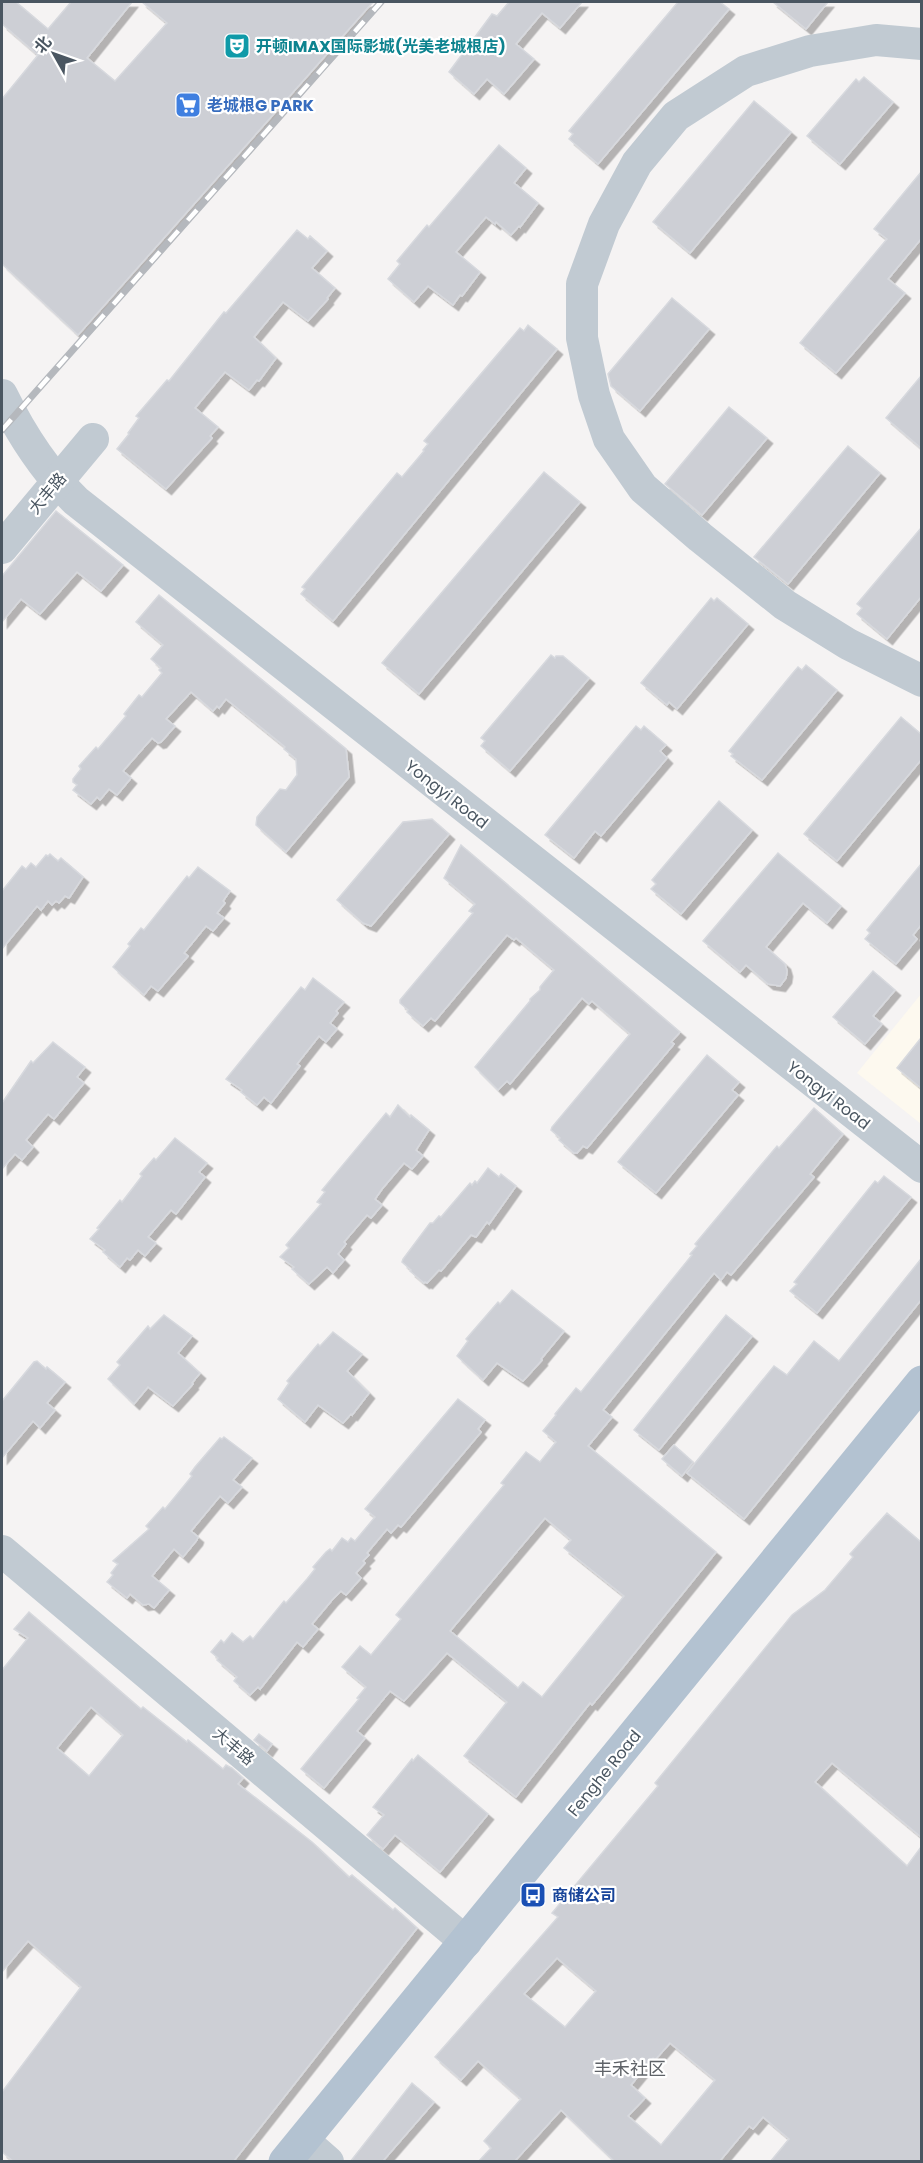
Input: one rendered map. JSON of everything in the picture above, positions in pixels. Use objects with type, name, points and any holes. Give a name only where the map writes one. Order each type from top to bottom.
[{"type":"main road","name":"Fenghe Road","points":[[294,2151],[921,1382]]},
{"type":"street","points":[[921,44],[876,40],[810,51],[746,71],[676,116],[637,163],[604,224],[582,285],[582,338],[594,395],[609,440],[643,488],[785,605],[848,644],[921,681]]},
{"type":"street","name":"Yongyi Road","points":[[2,394],[12,417],[57,483],[106,526],[921,1167]]},
{"type":"street","name":"大丰路","points":[[2,548],[93,439]]},
{"type":"street","name":"大丰路","points":[[2,1551],[466,1942]]},
{"type":"street","points":[[294,2151],[328,2162]]},
{"type":"shaded area","points":[[921,994],[921,1124],[857,1073]]},
{"type":"building","name":"老城根G PARK","points":[[2,2],[16,2],[48,29],[71,2],[132,2],[87,58],[115,81],[167,23],[142,2],[373,2],[78,335],[2,264],[2,99],[38,55],[2,24]]},
{"type":"building","points":[[509,2],[582,2],[560,28],[542,13],[516,44],[534,59],[504,94],[487,79],[474,94],[449,72],[492,14],[497,16]]},
{"type":"building","points":[[678,2],[720,2],[729,9],[598,164],[569,139],[573,134],[569,131]]},
{"type":"building","points":[[773,2],[828,2],[806,29]]},
{"type":"building","points":[[864,77],[893,102],[840,164],[807,136],[856,79],[859,82]]},
{"type":"building","points":[[754,101],[791,132],[690,253],[653,222]]},
{"type":"building","points":[[499,145],[526,168],[514,183],[538,203],[511,235],[486,217],[456,252],[480,272],[453,305],[428,286],[414,302],[388,279],[400,264],[397,261]]},
{"type":"building","points":[[921,172],[921,239],[888,279],[905,293],[836,373],[800,343],[887,239],[874,229]]},
{"type":"building","points":[[297,230],[308,239],[310,236],[327,251],[312,268],[335,288],[308,321],[283,302],[254,337],[276,358],[259,381],[257,380],[249,390],[225,372],[195,408],[218,427],[210,436],[212,438],[166,489],[117,449],[139,418],[136,416],[167,380],[169,381],[224,312],[226,313]]},
{"type":"building","points":[[672,298],[709,329],[640,411],[611,386],[608,374]]},
{"type":"building","points":[[528,325],[557,349],[333,621],[301,594],[305,589],[302,587],[397,473],[402,477],[424,451],[428,444],[424,441],[520,328],[524,331]]},
{"type":"building","points":[[921,376],[921,448],[886,418]]},
{"type":"building","points":[[729,407],[767,438],[702,515],[665,484]]},
{"type":"building","points":[[848,446],[880,473],[788,584],[754,557]]},
{"type":"building","points":[[544,472],[580,502],[419,694],[382,663]]},
{"type":"building","points":[[56,511],[123,565],[101,591],[77,572],[40,614],[21,599],[2,622],[2,576]]},
{"type":"building","points":[[921,528],[921,597],[887,639],[857,614],[862,608],[857,604]]},
{"type":"building","points":[[159,595],[346,749],[349,777],[286,852],[256,825],[257,817],[280,789],[286,790],[297,775],[296,759],[284,749],[285,747],[226,699],[219,708],[217,706],[213,711],[191,692],[166,719],[175,726],[161,742],[158,743],[152,738],[123,771],[131,778],[117,795],[109,789],[100,800],[97,797],[91,804],[73,790],[77,785],[73,779],[81,769],[79,766],[96,747],[98,749],[126,716],[124,714],[139,695],[142,697],[162,673],[159,670],[161,668],[151,659],[163,645],[136,622]]},
{"type":"building","points":[[711,598],[714,601],[717,598],[748,624],[677,709],[669,702],[667,705],[641,683]]},
{"type":"building","points":[[551,655],[555,658],[563,656],[589,678],[510,771],[481,746],[485,741],[481,738]]},
{"type":"building","points":[[806,665],[837,690],[762,780],[731,756],[733,754],[729,751],[798,667],[802,670]]},
{"type":"building","points":[[901,717],[921,734],[921,760],[837,861],[804,834]]},
{"type":"building","points":[[636,726],[641,730],[644,726],[666,745],[660,751],[667,758],[601,836],[595,831],[574,858],[545,835]]},
{"type":"building","points":[[719,801],[752,830],[681,914],[651,889],[656,884],[652,880]]},
{"type":"building","points":[[432,819],[449,834],[371,926],[363,923],[337,900],[403,822]]},
{"type":"building","points":[[461,845],[680,1032],[671,1042],[674,1044],[587,1148],[583,1146],[577,1153],[559,1140],[560,1138],[551,1130],[552,1127],[630,1034],[592,1001],[589,1004],[582,998],[510,1084],[507,1081],[498,1090],[475,1067],[554,970],[516,938],[514,940],[507,935],[435,1021],[431,1018],[423,1026],[400,1003],[400,1000],[473,913],[469,911],[475,904],[444,878]]},
{"type":"building","points":[[778,853],[841,906],[827,923],[803,903],[766,947],[785,964],[786,978],[780,986],[768,984],[746,965],[740,972],[703,941]]},
{"type":"building","points":[[50,854],[58,861],[61,858],[83,877],[69,898],[65,896],[59,903],[56,901],[52,905],[48,901],[41,910],[37,906],[2,949],[2,891],[22,866],[26,869],[31,863],[36,867],[46,855]]},
{"type":"building","points":[[921,864],[921,925],[913,935],[917,939],[896,964],[865,939],[870,933],[867,930]]},
{"type":"building","points":[[198,867],[230,891],[223,901],[225,903],[217,913],[224,918],[213,931],[206,926],[184,953],[188,956],[158,991],[151,986],[144,995],[113,967],[141,928],[144,930],[187,876],[189,878]]},
{"type":"building","points":[[873,971],[895,990],[873,1016],[882,1024],[865,1044],[833,1017]]},
{"type":"building","points":[[313,978],[344,1002],[330,1023],[337,1029],[326,1042],[319,1036],[297,1064],[300,1066],[271,1103],[264,1097],[257,1105],[241,1092],[242,1090],[226,1079],[301,987],[305,990]]},
{"type":"building","points":[[921,1038],[921,1088],[897,1068]]},
{"type":"building","points":[[53,1042],[85,1067],[77,1077],[84,1083],[54,1119],[48,1114],[26,1140],[33,1147],[22,1160],[15,1154],[2,1169],[2,1103],[31,1061],[33,1063]]},
{"type":"building","points":[[707,1055],[739,1082],[732,1090],[738,1095],[656,1193],[618,1162]]},
{"type":"building","points":[[398,1105],[410,1117],[411,1115],[429,1130],[416,1150],[423,1156],[412,1169],[404,1163],[382,1189],[375,1199],[382,1205],[371,1218],[367,1215],[344,1242],[346,1244],[338,1254],[344,1260],[333,1273],[327,1267],[309,1284],[292,1269],[294,1267],[280,1257],[289,1248],[286,1245],[321,1204],[317,1202],[325,1192],[322,1190],[386,1113],[390,1117]]},
{"type":"building","points":[[814,1108],[843,1134],[810,1174],[814,1177],[731,1275],[727,1272],[721,1280],[714,1273],[603,1410],[612,1417],[588,1446],[716,1552],[592,1705],[590,1703],[516,1797],[464,1756],[507,1702],[447,1653],[404,1701],[390,1691],[357,1731],[365,1738],[324,1788],[301,1769],[359,1699],[357,1698],[366,1687],[342,1667],[360,1646],[371,1655],[401,1619],[396,1615],[504,1485],[501,1483],[526,1452],[540,1462],[556,1442],[543,1431],[555,1414],[576,1388],[581,1392],[692,1255],[690,1254],[697,1246],[695,1244],[777,1146],[779,1148]],"holes":[[[545,1518],[571,1540],[564,1548],[624,1596],[542,1697],[523,1682],[518,1688],[450,1631]]]},
{"type":"building","points":[[175,1138],[207,1163],[199,1172],[205,1177],[176,1214],[171,1210],[148,1237],[156,1243],[145,1256],[138,1250],[120,1267],[103,1252],[105,1250],[90,1239],[142,1176],[140,1174]]},
{"type":"building","points":[[488,1168],[499,1177],[501,1174],[516,1186],[489,1224],[487,1222],[476,1237],[471,1235],[441,1271],[439,1270],[427,1283],[424,1283],[402,1262],[403,1259],[430,1223],[433,1223],[439,1216],[441,1217],[470,1183],[472,1185],[475,1181],[477,1183]]},
{"type":"building","points":[[884,1176],[911,1197],[817,1313],[790,1291],[797,1284],[794,1282],[875,1181],[878,1183]]},
{"type":"building","points":[[921,1259],[921,1300],[744,1519],[687,1473],[774,1366],[787,1375],[814,1341],[839,1361]]},
{"type":"building","points":[[512,1290],[564,1331],[523,1381],[497,1363],[483,1380],[457,1356],[468,1341],[466,1339],[498,1302],[500,1304]]},
{"type":"building","points":[[164,1315],[192,1336],[178,1353],[200,1373],[173,1406],[148,1387],[134,1404],[108,1379],[120,1365],[117,1362],[148,1326],[150,1329]]},
{"type":"building","points":[[726,1315],[752,1336],[659,1450],[634,1430]]},
{"type":"building","points":[[333,1332],[362,1354],[347,1371],[369,1393],[343,1423],[318,1405],[305,1422],[278,1399],[289,1383],[287,1381],[318,1344],[320,1346]]},
{"type":"building","points":[[37,1361],[65,1382],[47,1403],[55,1410],[40,1428],[33,1421],[2,1458],[2,1401]]},
{"type":"building","points":[[458,1399],[485,1420],[478,1429],[481,1432],[401,1527],[398,1525],[391,1533],[387,1529],[367,1553],[369,1555],[363,1561],[365,1563],[356,1573],[361,1578],[346,1595],[341,1591],[332,1600],[312,1624],[318,1629],[303,1647],[297,1642],[260,1689],[258,1687],[250,1695],[234,1681],[237,1677],[211,1652],[221,1640],[224,1643],[232,1633],[243,1642],[250,1636],[253,1639],[284,1601],[286,1603],[307,1579],[315,1569],[313,1567],[326,1552],[330,1549],[332,1551],[342,1538],[348,1542],[351,1538],[355,1541],[375,1517],[365,1509]]},
{"type":"building","points":[[224,1437],[252,1458],[233,1480],[242,1487],[228,1503],[220,1496],[191,1531],[198,1537],[183,1557],[174,1549],[152,1576],[169,1590],[154,1608],[149,1604],[143,1605],[130,1594],[127,1598],[107,1582],[118,1564],[113,1561],[149,1529],[146,1526],[163,1507],[165,1509],[192,1476],[190,1474],[195,1467],[220,1438]]},
{"type":"building","points":[[674,1445],[693,1462],[682,1476],[662,1459]]},
{"type":"building","points":[[887,1513],[921,1542],[921,1837],[832,1763],[815,1782],[907,1866],[921,1847],[921,2162],[770,2162],[789,2139],[763,2117],[753,2129],[749,2126],[719,2162],[615,2162],[561,2110],[514,2162],[478,2162],[491,2148],[484,2141],[521,2099],[478,2061],[461,2080],[435,2057],[558,1917],[552,1913],[658,1786],[655,1783],[792,1615],[825,1590],[853,1557],[850,1554]],"holes":[[[557,1958],[596,1991],[565,2027],[524,1994]],[[670,2043],[715,2080],[661,2145],[628,2116],[645,2098],[631,2085],[653,2058],[655,2060]]]},
{"type":"building","points":[[29,1612],[141,1709],[143,1707],[223,1769],[226,1765],[232,1768],[243,1778],[238,1784],[312,1842],[349,1877],[352,1875],[417,1928],[233,2162],[14,2162],[2,2152],[2,2092],[81,1987],[28,1941],[2,1972],[2,1670],[28,1638],[14,1629]],"holes":[[[91,1707],[123,1735],[89,1776],[57,1748]]]},
{"type":"building","points":[[259,1734],[272,1744],[267,1751],[254,1740]]},
{"type":"building","points":[[418,1755],[488,1814],[440,1872],[395,1835],[383,1849],[367,1835],[384,1815],[373,1807],[412,1759],[413,1761]]},
{"type":"building","points":[[412,2083],[434,2102],[382,2162],[350,2162]]},
{"type":"railway","points":[[2,430],[381,2]]},
{"type":"place","name":"开顿IMAX国际影城(光美老城根店)","points":[[237,46]]},
{"type":"place","name":"老城根G PARK","points":[[188,105]]},
{"type":"place","name":"商储公司","points":[[533,1895]]},
{"type":"district","name":"丰禾社区","points":[[630,2069]]}]
